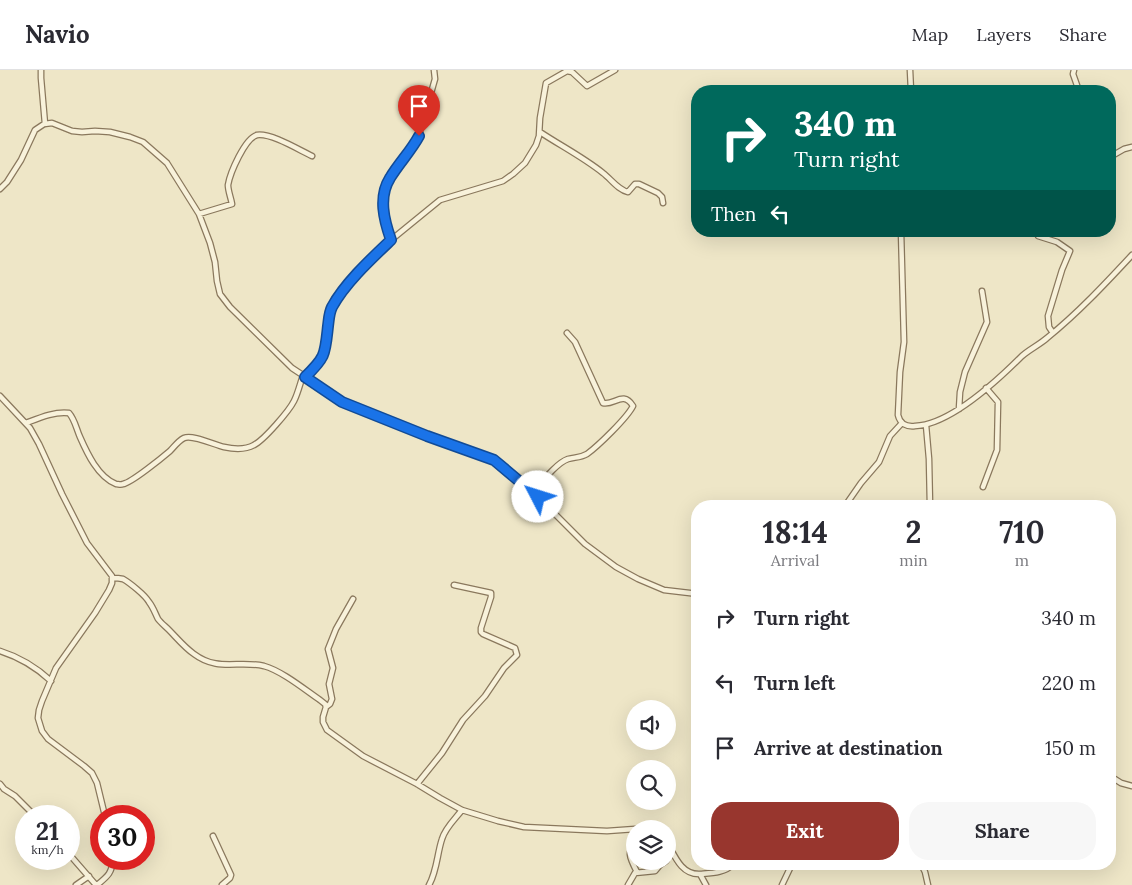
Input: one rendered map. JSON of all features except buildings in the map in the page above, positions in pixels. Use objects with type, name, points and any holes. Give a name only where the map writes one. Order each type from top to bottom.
[{"type":"street","points":[[41,70],[46,124]]},
{"type":"street","points":[[391,240],[382,208],[384,192],[388,180],[419,136],[435,79],[434,70]]},
{"type":"street","points":[[26,423],[52,414],[69,413],[74,419],[90,459],[110,481],[122,485],[154,464],[185,438],[191,437],[224,447],[238,449],[252,446],[260,441],[279,421],[294,402],[304,376],[320,361],[324,353],[329,313],[332,306],[343,290],[391,240],[440,200],[503,181],[525,163],[536,145],[540,132],[543,96],[547,82],[567,71],[572,72],[587,86],[615,70]]},
{"type":"street","points":[[910,70],[911,85]]},
{"type":"street","points":[[1074,70],[1073,74],[1077,85]]},
{"type":"street","points":[[0,189],[7,182],[21,160],[36,130],[46,124],[52,123],[77,132],[110,132],[143,142],[167,163],[199,214],[215,262],[220,294],[230,307],[283,359],[304,376],[347,404],[494,460],[538,497],[585,544],[616,567],[664,590],[691,593]]},
{"type":"street","points":[[540,132],[585,160],[622,190],[628,192],[635,184],[639,184],[658,193],[662,197],[663,202]]},
{"type":"street","points":[[199,214],[232,204],[228,185],[230,178],[241,152],[251,138],[258,135],[267,136],[312,156]]},
{"type":"street","points":[[1116,154],[1132,147]]},
{"type":"street","points":[[901,237],[904,342],[900,372],[898,415],[902,423],[911,426],[926,425],[938,421],[960,409],[1016,363],[1023,355],[1053,333],[1093,296],[1132,255]]},
{"type":"street","points":[[1041,237],[1057,242],[1070,251],[1048,316],[1049,327],[1053,333]]},
{"type":"street","points":[[960,409],[960,392],[964,372],[987,322],[982,291]]},
{"type":"street","points":[[538,497],[541,484],[552,471],[567,459],[580,457],[588,453],[625,418],[633,406],[625,399],[620,398],[609,404],[603,403],[575,342],[567,333]]},
{"type":"street","points":[[982,487],[996,453],[999,431],[998,402],[986,388]]},
{"type":"street","points":[[0,396],[26,423],[39,444],[87,543],[112,576],[109,590],[96,613],[56,668],[39,710],[38,718],[42,731],[48,739],[92,773],[97,783],[102,805]]},
{"type":"street","points":[[849,500],[879,462],[890,436],[902,423]]},
{"type":"street","points":[[926,425],[930,500]]},
{"type":"street","points":[[112,578],[121,578],[147,599],[163,625],[186,648],[203,660],[220,665],[245,664],[267,667],[320,700],[326,707]]},
{"type":"street","points":[[417,784],[442,753],[463,720],[485,696],[504,668],[517,655],[515,648],[481,632],[491,593],[454,585]]},
{"type":"street","points":[[353,599],[328,649],[333,668],[329,684],[332,699],[326,707],[323,717],[327,730],[363,756],[462,810],[498,822],[524,828],[606,831],[626,830]]},
{"type":"street","points":[[0,651],[40,670],[50,681]]},
{"type":"street","points":[[1116,780],[1132,786]]},
{"type":"street","points":[[0,784],[24,805]]},
{"type":"street","points":[[429,885],[434,875],[441,841],[462,810]]},
{"type":"street","points":[[213,836],[231,875],[222,885]]},
{"type":"street","points":[[676,858],[686,871],[692,873],[700,874],[726,870]]},
{"type":"street","points":[[80,866],[96,885],[108,876],[111,870]]},
{"type":"street","points":[[628,885],[635,873],[655,872],[656,870]]},
{"type":"street","points":[[782,885],[789,870]]},
{"type":"street","points":[[925,870],[928,885]]},
{"type":"street","points":[[700,874],[706,885]]},
{"type":"street","points":[[76,885],[89,876]]},
{"type":"route","points":[[419,136],[388,180],[384,192],[382,208],[391,240],[343,290],[332,306],[329,313],[324,353],[320,361],[305,377],[342,402],[494,460],[538,497]]}]
